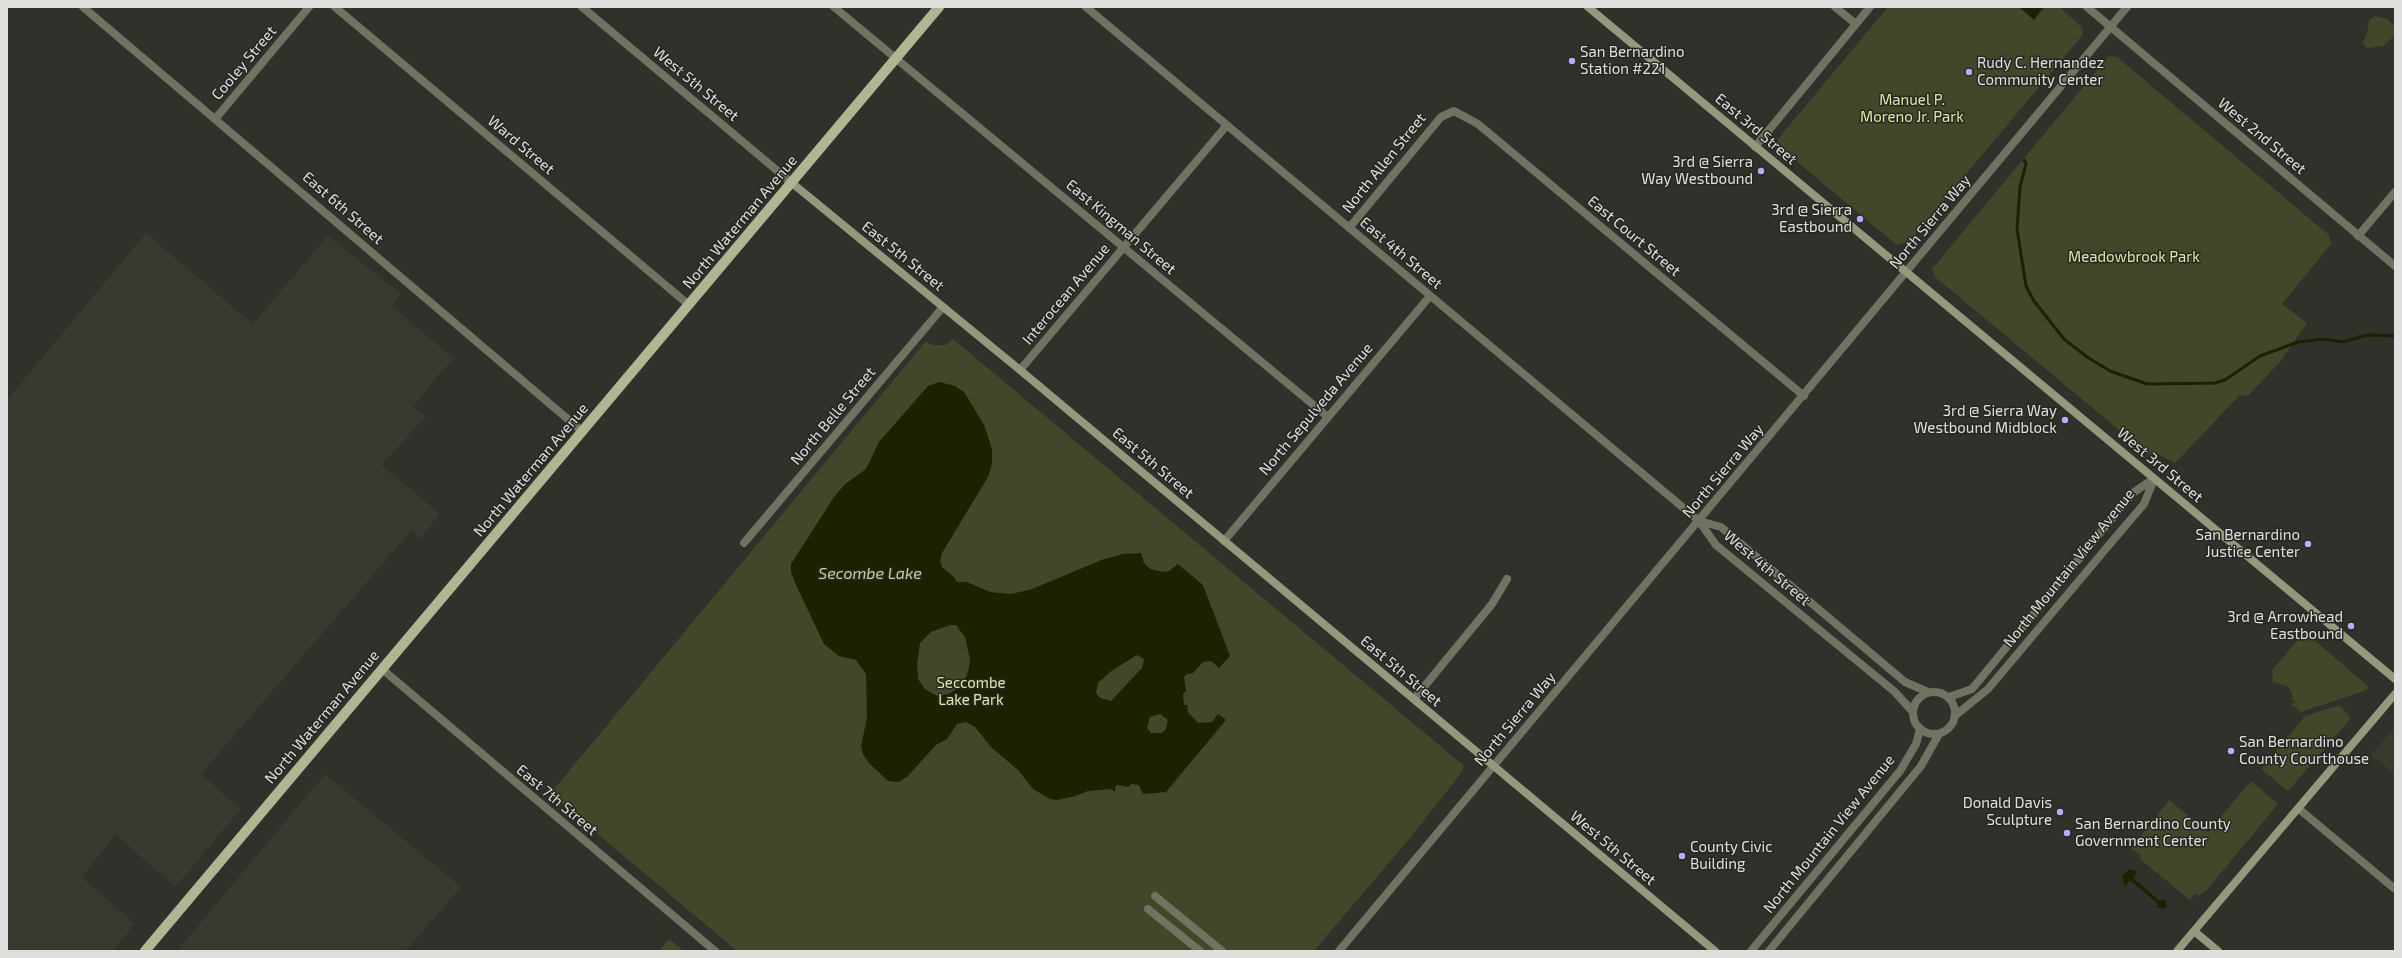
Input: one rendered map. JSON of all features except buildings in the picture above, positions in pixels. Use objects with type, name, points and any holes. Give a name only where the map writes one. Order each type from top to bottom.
[{"type":"main road","name":"North Waterman Avenue","points":[[145,951],[690,305],[939,7]]},
{"type":"main road","name":"East 3rd Street","points":[[1588,7],[1907,273]]},
{"type":"main road","name":"East 5th Street","points":[[792,183],[1020,370],[1414,699],[1493,767]]},
{"type":"main road","name":"West 3rd Street","points":[[1907,273],[2395,679]]},
{"type":"main road","points":[[2177,951],[2395,694]]},
{"type":"main road","name":"West 5th Street","points":[[1493,767],[1715,951]]},
{"type":"main road","points":[[2194,931],[2218,951]]},
{"type":"street","name":"East 6th Street","points":[[84,7],[583,432]]},
{"type":"street","name":"Cooley Street","points":[[216,118],[309,7]]},
{"type":"street","name":"Ward Street","points":[[335,7],[690,305]]},
{"type":"street","name":"West 5th Street","points":[[582,7],[792,183]]},
{"type":"street","name":"East Kingman Street","points":[[834,7],[1328,417]]},
{"type":"street","name":"East 4th Street","points":[[1086,7],[1699,521]]},
{"type":"street","points":[[1835,7],[1856,24]]},
{"type":"street","points":[[1755,147],[1870,7]]},
{"type":"street","name":"West 2nd Street","points":[[2087,7],[2395,266]]},
{"type":"street","name":"North Sierra Way","points":[[1339,951],[1907,273],[2127,7]]},
{"type":"street","name":"East Court Street","points":[[1441,116],[1454,112],[1470,118],[1804,396]]},
{"type":"street","name":"North Allen Street","points":[[1349,228],[1441,116]]},
{"type":"street","name":"Interocean Avenue","points":[[1020,370],[1227,125]]},
{"type":"street","points":[[2358,236],[2395,192]]},
{"type":"street","name":"North Sepulveda Avenue","points":[[1224,541],[1430,296]]},
{"type":"street","name":"North Belle Street","points":[[744,543],[943,307]]},
{"type":"street","name":"North Mountain View Avenue","points":[[1949,697],[1972,689],[2129,498],[2154,479]]},
{"type":"street","name":"North Mountain View Avenue","points":[[1956,715],[1988,689],[2144,504],[2154,479]]},
{"type":"street","name":"West 4th Street","points":[[1699,521],[1721,527],[1905,682],[1928,692]]},
{"type":"street","name":"West 4th Street","points":[[1699,521],[1716,545],[1895,692],[1913,712]]},
{"type":"street","points":[[1414,699],[1492,604],[1507,579]]},
{"type":"street","name":"East 7th Street","points":[[382,669],[715,951]]},
{"type":"street","points":[[1935,691],[1949,697],[1953,702],[1956,715],[1950,728],[1939,734],[1926,733],[1920,729],[1915,723],[1913,712],[1916,702],[1928,692],[1935,691]]},
{"type":"street","name":"North Mountain View Avenue","points":[[1751,951],[1900,771],[1916,744],[1920,729]]},
{"type":"street","name":"North Mountain View Avenue","points":[[1769,951],[1921,766],[1939,734]]},
{"type":"street","points":[[2299,808],[2395,889]]},
{"type":"street","points":[[1155,896],[1222,951]]},
{"type":"street","points":[[1148,909],[1200,951]]},
{"type":"shaded area","points":[[146,233],[253,324],[328,235],[401,294],[392,306],[455,359],[441,372],[413,407],[426,416],[382,465],[440,514],[420,539],[411,531],[201,774],[241,809],[176,887],[115,835],[82,877],[135,924],[113,951],[7,951],[7,400]]},
{"type":"shaded area","points":[[2395,727],[2395,775],[2371,755]]},
{"type":"shaded area","points":[[325,774],[461,887],[406,951],[177,951]]},
{"type":"green space","name":"Manuel P. Moreno Jr. Park","points":[[1888,7],[2059,7],[2082,27],[2083,32],[2082,36],[1909,242],[1897,245],[1778,146],[1778,139]]},
{"type":"green space","points":[[2375,16],[2388,19],[2394,26],[2394,36],[2383,46],[2367,48],[2362,43],[2367,34],[2369,20]]},
{"type":"green space","name":"Meadowbrook Park","points":[[2109,56],[2117,57],[2329,235],[2331,244],[2282,304],[2307,323],[2280,362],[2248,396],[2240,395],[2175,463],[2156,453],[2148,454],[1935,277],[1932,269]]},
{"type":"green space","name":"Seccombe Lake Park","points":[[953,339],[1463,765],[1463,771],[1409,839],[1314,951],[737,951],[550,794],[926,341],[932,345],[946,345]]},
{"type":"green space","points":[[2305,632],[2368,686],[2367,690],[2301,712],[2291,704],[2296,702],[2293,700],[2291,691],[2287,686],[2273,682],[2272,670]]},
{"type":"green space","points":[[2340,705],[2351,718],[2288,791],[2261,769],[2305,716]]},
{"type":"green space","points":[[2251,781],[2278,804],[2206,891],[2205,890],[2199,896],[2196,893],[2190,900],[2140,859],[2141,856],[2131,848],[2169,800],[2208,832]]},
{"type":"green space","points":[[669,939],[684,951],[659,951]]},
{"type":"water","points":[[2019,7],[2044,7],[2034,20]]},
{"type":"water","name":"Secombe Lake","points":[[939,382],[955,386],[964,392],[984,425],[992,449],[992,464],[988,477],[942,553],[940,561],[942,567],[954,577],[957,582],[967,582],[990,592],[1011,594],[1032,589],[1104,559],[1123,554],[1141,553],[1144,563],[1150,569],[1163,572],[1169,571],[1178,564],[1203,585],[1230,656],[1219,668],[1211,661],[1203,662],[1193,673],[1187,674],[1184,677],[1186,691],[1183,694],[1184,705],[1187,705],[1188,712],[1198,723],[1212,722],[1218,714],[1226,720],[1166,792],[1143,794],[1139,785],[1132,784],[1128,787],[1118,785],[1115,787],[1115,792],[1111,789],[1088,791],[1057,800],[1050,799],[1033,789],[1018,770],[991,747],[975,727],[966,722],[957,724],[947,739],[936,745],[907,777],[898,782],[888,781],[869,763],[863,754],[861,746],[867,718],[866,674],[856,660],[839,656],[824,644],[797,587],[791,572],[791,564],[834,497],[844,485],[866,469],[879,442],[928,386]],"holes":[[[950,625],[956,625],[965,637],[970,659],[969,668],[966,677],[955,690],[949,694],[937,696],[925,689],[918,679],[917,664],[920,643],[931,632]],[[1137,655],[1144,659],[1142,668],[1111,701],[1100,698],[1096,693],[1098,683],[1110,672]],[[1160,714],[1168,720],[1166,729],[1162,733],[1151,733],[1147,728],[1150,717]]]},
{"type":"water","points":[[2130,869],[2137,872],[2133,878],[2160,901],[2163,899],[2166,902],[2167,906],[2164,909],[2156,907],[2158,904],[2130,880],[2125,886],[2122,876]]},
{"type":"waterway","points":[[2024,160],[2026,164],[2020,187],[2017,229],[2026,286],[2034,301],[2064,339],[2087,357],[2110,371],[2147,384],[2215,383],[2225,380],[2260,356],[2298,342],[2322,339],[2343,342],[2367,335],[2395,336]]},
{"type":"place","name":"San Bernardino Station #221","points":[[1572,61]]},
{"type":"place","name":"Rudy C. Hernandez Community Center","points":[[1969,72]]},
{"type":"place","name":"3rd @ Sierra Way Westbound","points":[[1761,171]]},
{"type":"place","name":"3rd @ Sierra Eastbound","points":[[1860,219]]},
{"type":"place","name":"3rd @ Sierra Way Westbound Midblock","points":[[2065,420]]},
{"type":"place","name":"San Bernardino Justice Center","points":[[2308,544]]},
{"type":"place","name":"3rd @ Arrowhead Eastbound","points":[[2351,626]]},
{"type":"place","name":"San Bernardino County Courthouse","points":[[2231,751]]},
{"type":"place","name":"Donald Davis Sculpture","points":[[2060,812]]},
{"type":"place","name":"San Bernardino County Government Center","points":[[2067,833]]},
{"type":"place","name":"County Civic Building","points":[[1682,856]]}]
